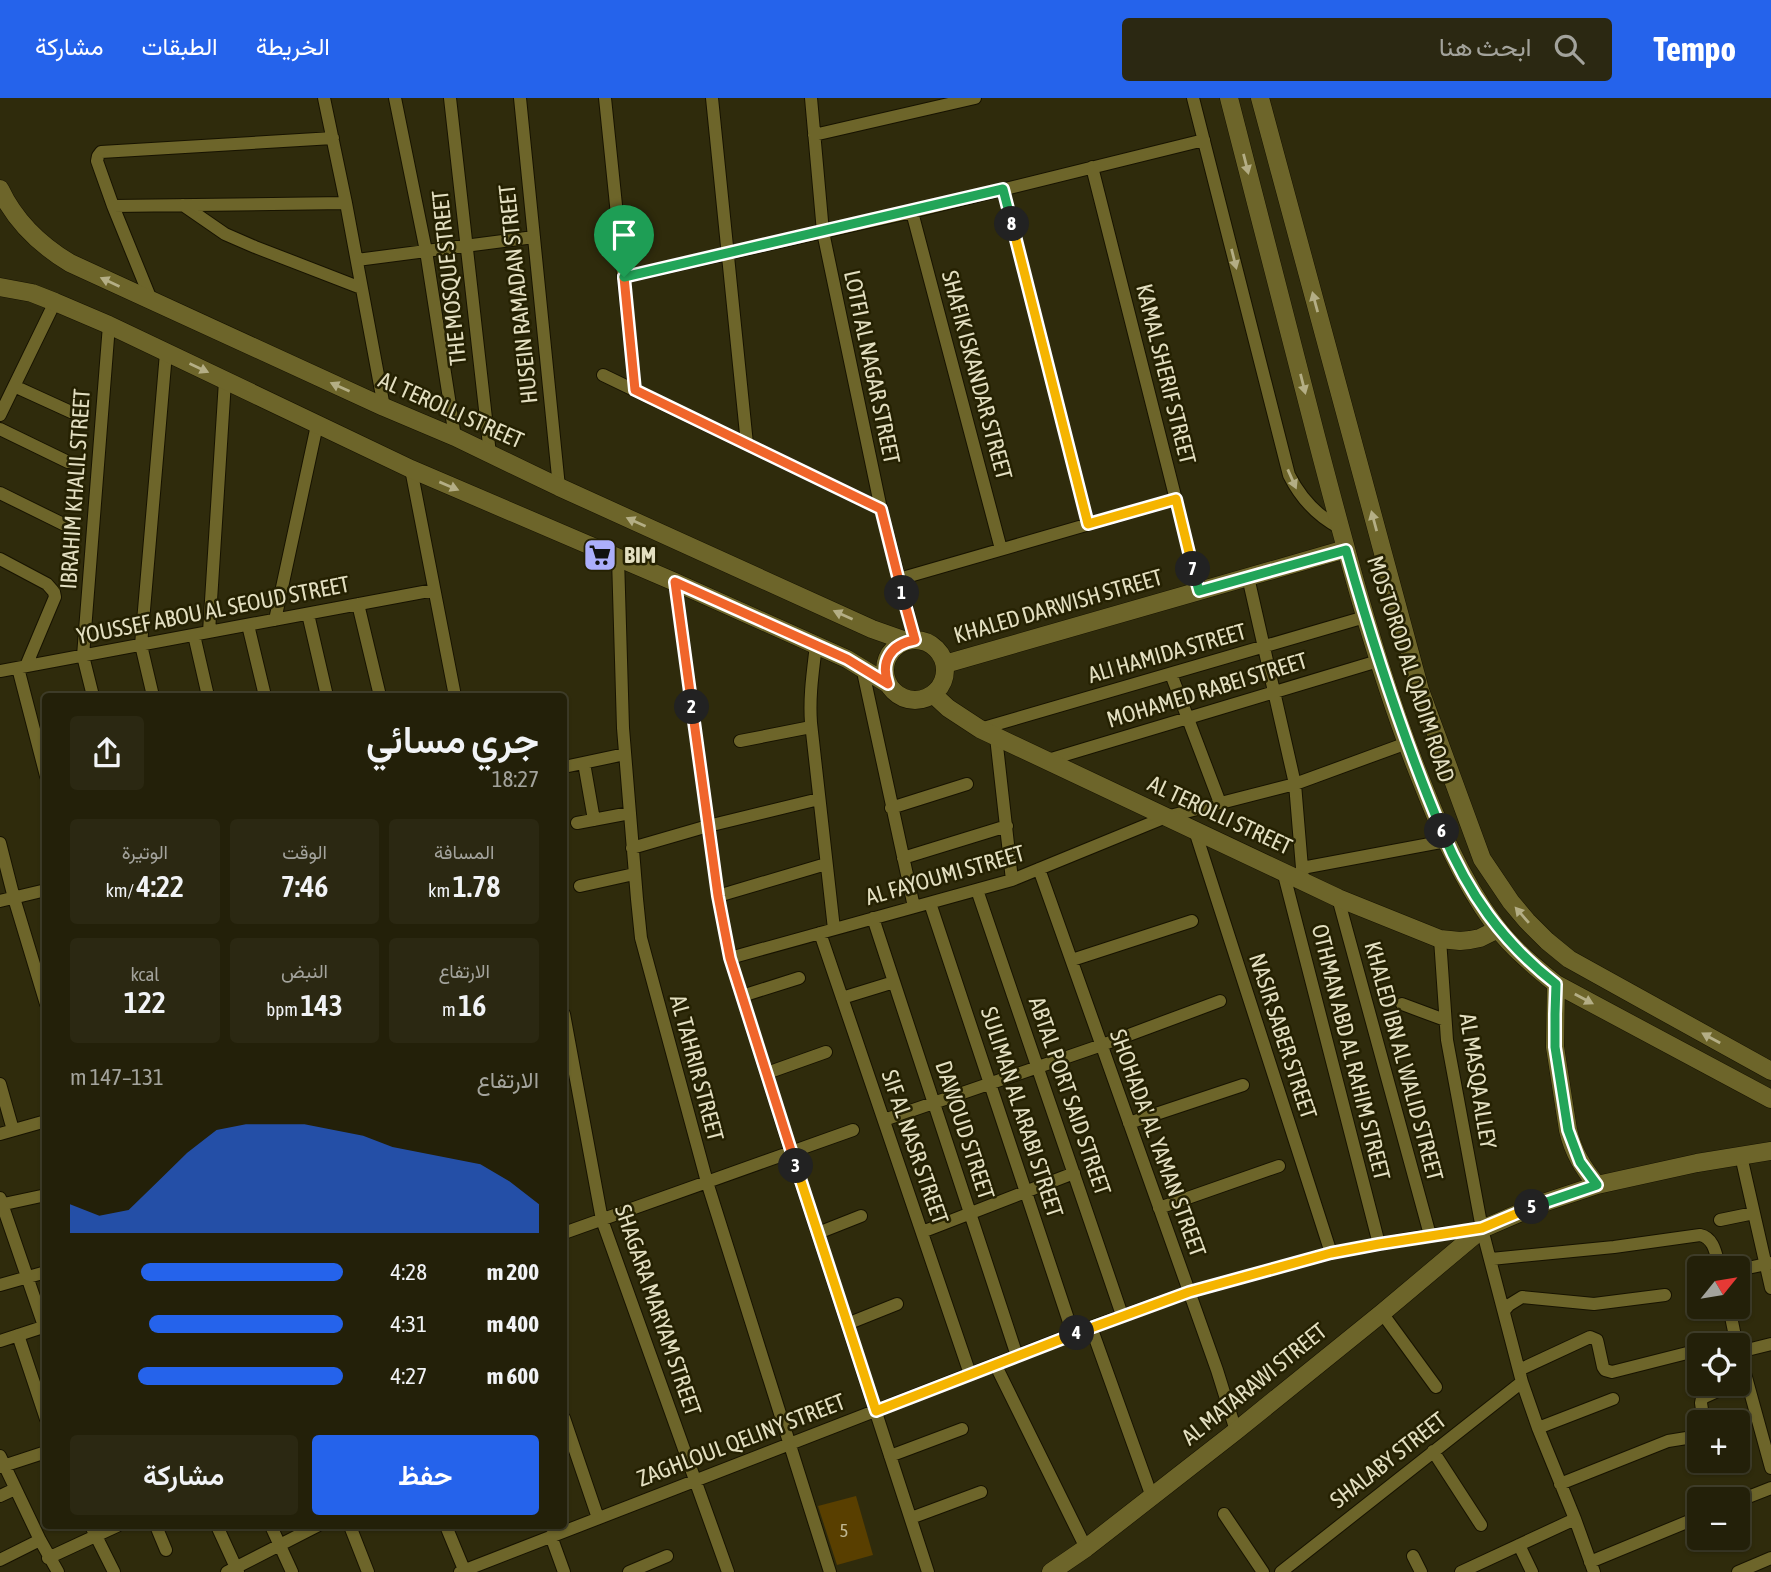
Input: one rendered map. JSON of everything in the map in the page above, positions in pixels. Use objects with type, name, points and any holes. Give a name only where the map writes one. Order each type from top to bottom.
[{"type":"street","points":[[324,98],[384,407]]},
{"type":"street","points":[[396,98],[426,251],[455,437]]},
{"type":"street","name":"THE MOSQUE STREET","points":[[450,98],[490,454]]},
{"type":"street","name":"HUSEIN RAMADAN STREET","points":[[520,98],[559,487]]},
{"type":"street","points":[[605,98],[635,390]]},
{"type":"street","points":[[712,98],[747,444]]},
{"type":"street","name":"LOTFI AL NAGAR STREET","points":[[811,98],[823,232],[881,509],[899,579],[910,641]]},
{"type":"street","points":[[814,135],[949,101],[975,98]]},
{"type":"street","points":[[1193,98],[1290,475],[1309,506],[1340,528]]},
{"type":"street","name":"MOSTOROD AL QADIM ROAD","points":[[1229,98],[1340,528],[1378,661],[1446,841],[1471,890],[1497,929],[1556,984],[1771,1099]]},
{"type":"street","name":"MOSTOROD AL QADIM ROAD","points":[[1260,98],[1420,690],[1482,859],[1527,921],[1569,959],[1771,1071]]},
{"type":"street","points":[[152,302],[113,206],[97,161],[99,154],[106,151],[333,138]]},
{"type":"street","points":[[624,277],[912,212],[1204,140]]},
{"type":"street","name":"KAMAL SHERIF STREET","points":[[1092,167],[1199,591]]},
{"type":"street","points":[[1003,189],[1088,524]]},
{"type":"street","name":"AL TEROLLI STREET","points":[[2,197],[32,234],[56,255],[70,263],[872,629],[910,641]]},
{"type":"street","points":[[113,206],[346,203]]},
{"type":"street","points":[[183,205],[225,234],[362,288]]},
{"type":"street","name":"SHAFIK ISKANDAR STREET","points":[[912,212],[1001,549]]},
{"type":"street","points":[[356,260],[534,237]]},
{"type":"street","points":[[0,287],[32,293],[55,302],[411,470],[816,645],[862,667],[909,700],[926,699],[934,695],[944,681],[945,664],[941,654],[925,642],[910,641],[898,645],[887,659],[888,684]]},
{"type":"street","points":[[0,415],[55,302]]},
{"type":"street","name":"IBRAHIM KHALIL STREET","points":[[92,693],[83,656],[109,326]]},
{"type":"street","points":[[152,693],[141,645],[166,353]]},
{"type":"street","points":[[603,375],[881,509]]},
{"type":"street","points":[[209,632],[225,381]]},
{"type":"street","points":[[15,386],[71,412]]},
{"type":"street","points":[[275,620],[317,425]]},
{"type":"street","points":[[0,429],[68,462]]},
{"type":"street","points":[[411,470],[454,693]]},
{"type":"street","points":[[0,493],[63,524]]},
{"type":"street","points":[[899,579],[1176,499]]},
{"type":"street","name":"KHALED DARWISH STREET","points":[[945,664],[1346,550]]},
{"type":"street","name":"AL TAHRIR STREET","points":[[618,558],[623,728],[641,938],[707,1182],[830,1572]]},
{"type":"street","points":[[2,565],[47,584],[54,592],[55,597],[22,667],[42,758]]},
{"type":"street","points":[[1248,577],[1295,783],[1302,874],[1446,841]]},
{"type":"street","points":[[675,582],[718,896],[730,958],[928,1572]]},
{"type":"street","name":"YOUSSEF ABOU AL SEOUD STREET","points":[[0,671],[434,590]]},
{"type":"street","points":[[358,604],[379,693]]},
{"type":"street","points":[[308,614],[326,693]]},
{"type":"street","name":"ALI HAMIDA STREET","points":[[980,729],[1365,617]]},
{"type":"street","points":[[248,625],[264,693]]},
{"type":"street","points":[[194,635],[207,693]]},
{"type":"street","points":[[816,645],[810,694],[811,727],[834,929]]},
{"type":"street","name":"MOHAMED RABEI STREET","points":[[1048,760],[1378,661]]},
{"type":"street","points":[[862,667],[914,907]]},
{"type":"street","points":[[1171,674],[1220,803]]},
{"type":"street","name":"AL TEROLLI STREET","points":[[934,695],[955,714],[980,729],[1283,871],[1302,874],[1338,898],[1440,939],[1470,940],[1497,929]]},
{"type":"street","points":[[740,741],[811,727]]},
{"type":"street","points":[[996,737],[1012,880]]},
{"type":"street","name":"AL FAYOUMI STREET","points":[[730,958],[1012,880],[1166,817],[1295,783],[1407,743]]},
{"type":"street","points":[[567,766],[625,754]]},
{"type":"street","points":[[584,762],[594,820]]},
{"type":"street","points":[[891,808],[967,784]]},
{"type":"street","points":[[632,848],[819,799]]},
{"type":"street","points":[[577,823],[630,813]]},
{"type":"street","points":[[903,858],[1007,826]]},
{"type":"street","name":"NASIR SABER STREET","points":[[1195,831],[1331,1253]]},
{"type":"street","points":[[0,844],[42,991]]},
{"type":"street","points":[[718,896],[826,864]]},
{"type":"street","name":"SHOHADA' AL YAMAN STREET","points":[[1039,869],[1236,1431]]},
{"type":"street","name":"OTHMAN ABD AL RAHIM STREET","points":[[1283,871],[1379,1244]]},
{"type":"street","points":[[580,886],[634,874]]},
{"type":"street","name":"ABTAL PORT SAID STREET","points":[[977,890],[1122,1315]]},
{"type":"street","points":[[0,901],[42,891]]},
{"type":"street","name":"KHALED IBN AL WALID STREET","points":[[1338,898],[1430,1236]]},
{"type":"street","name":"SULIMAN AL ARABI STREET","points":[[930,903],[1073,1334]]},
{"type":"street","name":"DAWOUD STREET","points":[[873,918],[1017,1356]]},
{"type":"street","points":[[1072,960],[1192,921]]},
{"type":"street","name":"SIF AL NASR STREET","points":[[820,933],[971,1374]]},
{"type":"street","name":"AL MASQA ALLEY","points":[[1440,939],[1445,1020],[1482,1228],[1520,1376],[1592,1567]]},
{"type":"street","points":[[742,996],[799,978]]},
{"type":"street","points":[[842,998],[894,982]]},
{"type":"street","points":[[1556,984],[1555,1047],[1568,1130],[1580,1162],[1597,1185]]},
{"type":"street","points":[[884,1120],[1220,1001]]},
{"type":"street","points":[[1402,1004],[1445,1020]]},
{"type":"street","name":"SHAGARA MARYAM STREET","points":[[567,1030],[602,1220],[728,1572]]},
{"type":"street","points":[[766,1073],[826,1052]]},
{"type":"street","points":[[0,1084],[6,1132],[42,1122]]},
{"type":"street","points":[[1129,1124],[1243,1085]]},
{"type":"street","points":[[567,1232],[853,1130]]},
{"type":"street","name":"AL MATARAWI STREET","points":[[1051,1572],[1086,1548],[1236,1431],[1482,1228],[1540,1204],[1597,1185],[1697,1163],[1771,1151]]},
{"type":"street","points":[[1741,1156],[1768,1263],[1771,1288]]},
{"type":"street","points":[[1159,1208],[1279,1167]]},
{"type":"street","points":[[922,1232],[1074,1173]]},
{"type":"street","points":[[42,1196],[1,1202],[42,1318]]},
{"type":"street","points":[[1720,1220],[1754,1213]]},
{"type":"street","points":[[818,1234],[861,1216]]},
{"type":"street","name":"ZAGHLOUL QELINY STREET","points":[[463,1571],[1122,1315],[1189,1292],[1331,1253],[1482,1228]]},
{"type":"street","points":[[1491,1259],[1614,1247],[1700,1235],[1710,1238],[1716,1256]]},
{"type":"street","points":[[1750,1267],[1768,1263]]},
{"type":"street","points":[[0,1285],[42,1273]]},
{"type":"street","points":[[1504,1311],[1522,1297],[1594,1304],[1665,1294]]},
{"type":"street","points":[[847,1324],[897,1304]]},
{"type":"street","points":[[1382,1313],[1436,1387]]},
{"type":"street","points":[[0,1341],[42,1327]]},
{"type":"street","points":[[1091,1327],[1152,1497]]},
{"type":"street","points":[[18,1335],[42,1407]]},
{"type":"street","name":"SHALABY STREET","points":[[1281,1572],[1433,1451],[1520,1376],[1590,1337],[1597,1340],[1603,1367],[1612,1372],[1687,1353]]},
{"type":"street","points":[[1750,1346],[1771,1344]]},
{"type":"street","points":[[995,1364],[1086,1548]]},
{"type":"street","points":[[1748,1396],[1769,1453],[1771,1468]]},
{"type":"street","points":[[1538,1428],[1612,1399]]},
{"type":"street","points":[[890,1456],[962,1429]]},
{"type":"street","points":[[1560,1484],[1668,1441],[1687,1438]]},
{"type":"street","points":[[567,1441],[598,1518]]},
{"type":"street","points":[[1433,1451],[1481,1525]]},
{"type":"street","points":[[42,1453],[1,1463],[48,1558],[58,1572]]},
{"type":"street","points":[[1750,1497],[1771,1488]]},
{"type":"street","points":[[0,1496],[15,1489]]},
{"type":"street","points":[[911,1518],[981,1492]]},
{"type":"street","points":[[1224,1514],[1263,1572]]},
{"type":"street","points":[[1461,1572],[1575,1518]]},
{"type":"street","points":[[1592,1567],[1687,1523]]},
{"type":"street","points":[[157,1529],[166,1550]]},
{"type":"street","points":[[218,1529],[233,1570],[311,1529]]},
{"type":"street","points":[[272,1529],[292,1572]]},
{"type":"street","points":[[351,1529],[368,1572]]},
{"type":"street","points":[[447,1529],[463,1571]]},
{"type":"street","points":[[48,1558],[93,1531],[114,1572]]},
{"type":"street","points":[[551,1536],[564,1572]]},
{"type":"street","points":[[0,1560],[40,1540]]},
{"type":"street","points":[[1519,1545],[1532,1572]]},
{"type":"street","points":[[629,1572],[667,1556]]},
{"type":"street","points":[[1413,1556],[1421,1572]]},
{"type":"street","points":[[1738,1572],[1771,1558]]},
{"type":"building","points":[[856,1496],[873,1555],[837,1565],[818,1506]]},
{"type":"place","name":"BIM","points":[[600,555]]},
{"type":"route","points":[[1003,189],[1088,524],[1176,499],[1199,591],[1346,550],[1388,692],[1449,849],[1471,890],[1497,929],[1556,984],[1555,1047],[1568,1130],[1580,1162],[1597,1185],[1540,1204],[1482,1228],[1331,1253],[1189,1292],[1122,1315],[876,1411],[730,958],[718,896],[675,582],[847,659],[888,684],[885,667],[887,659],[898,645],[915,640],[881,509],[635,390],[624,277],[1003,189]]}]
